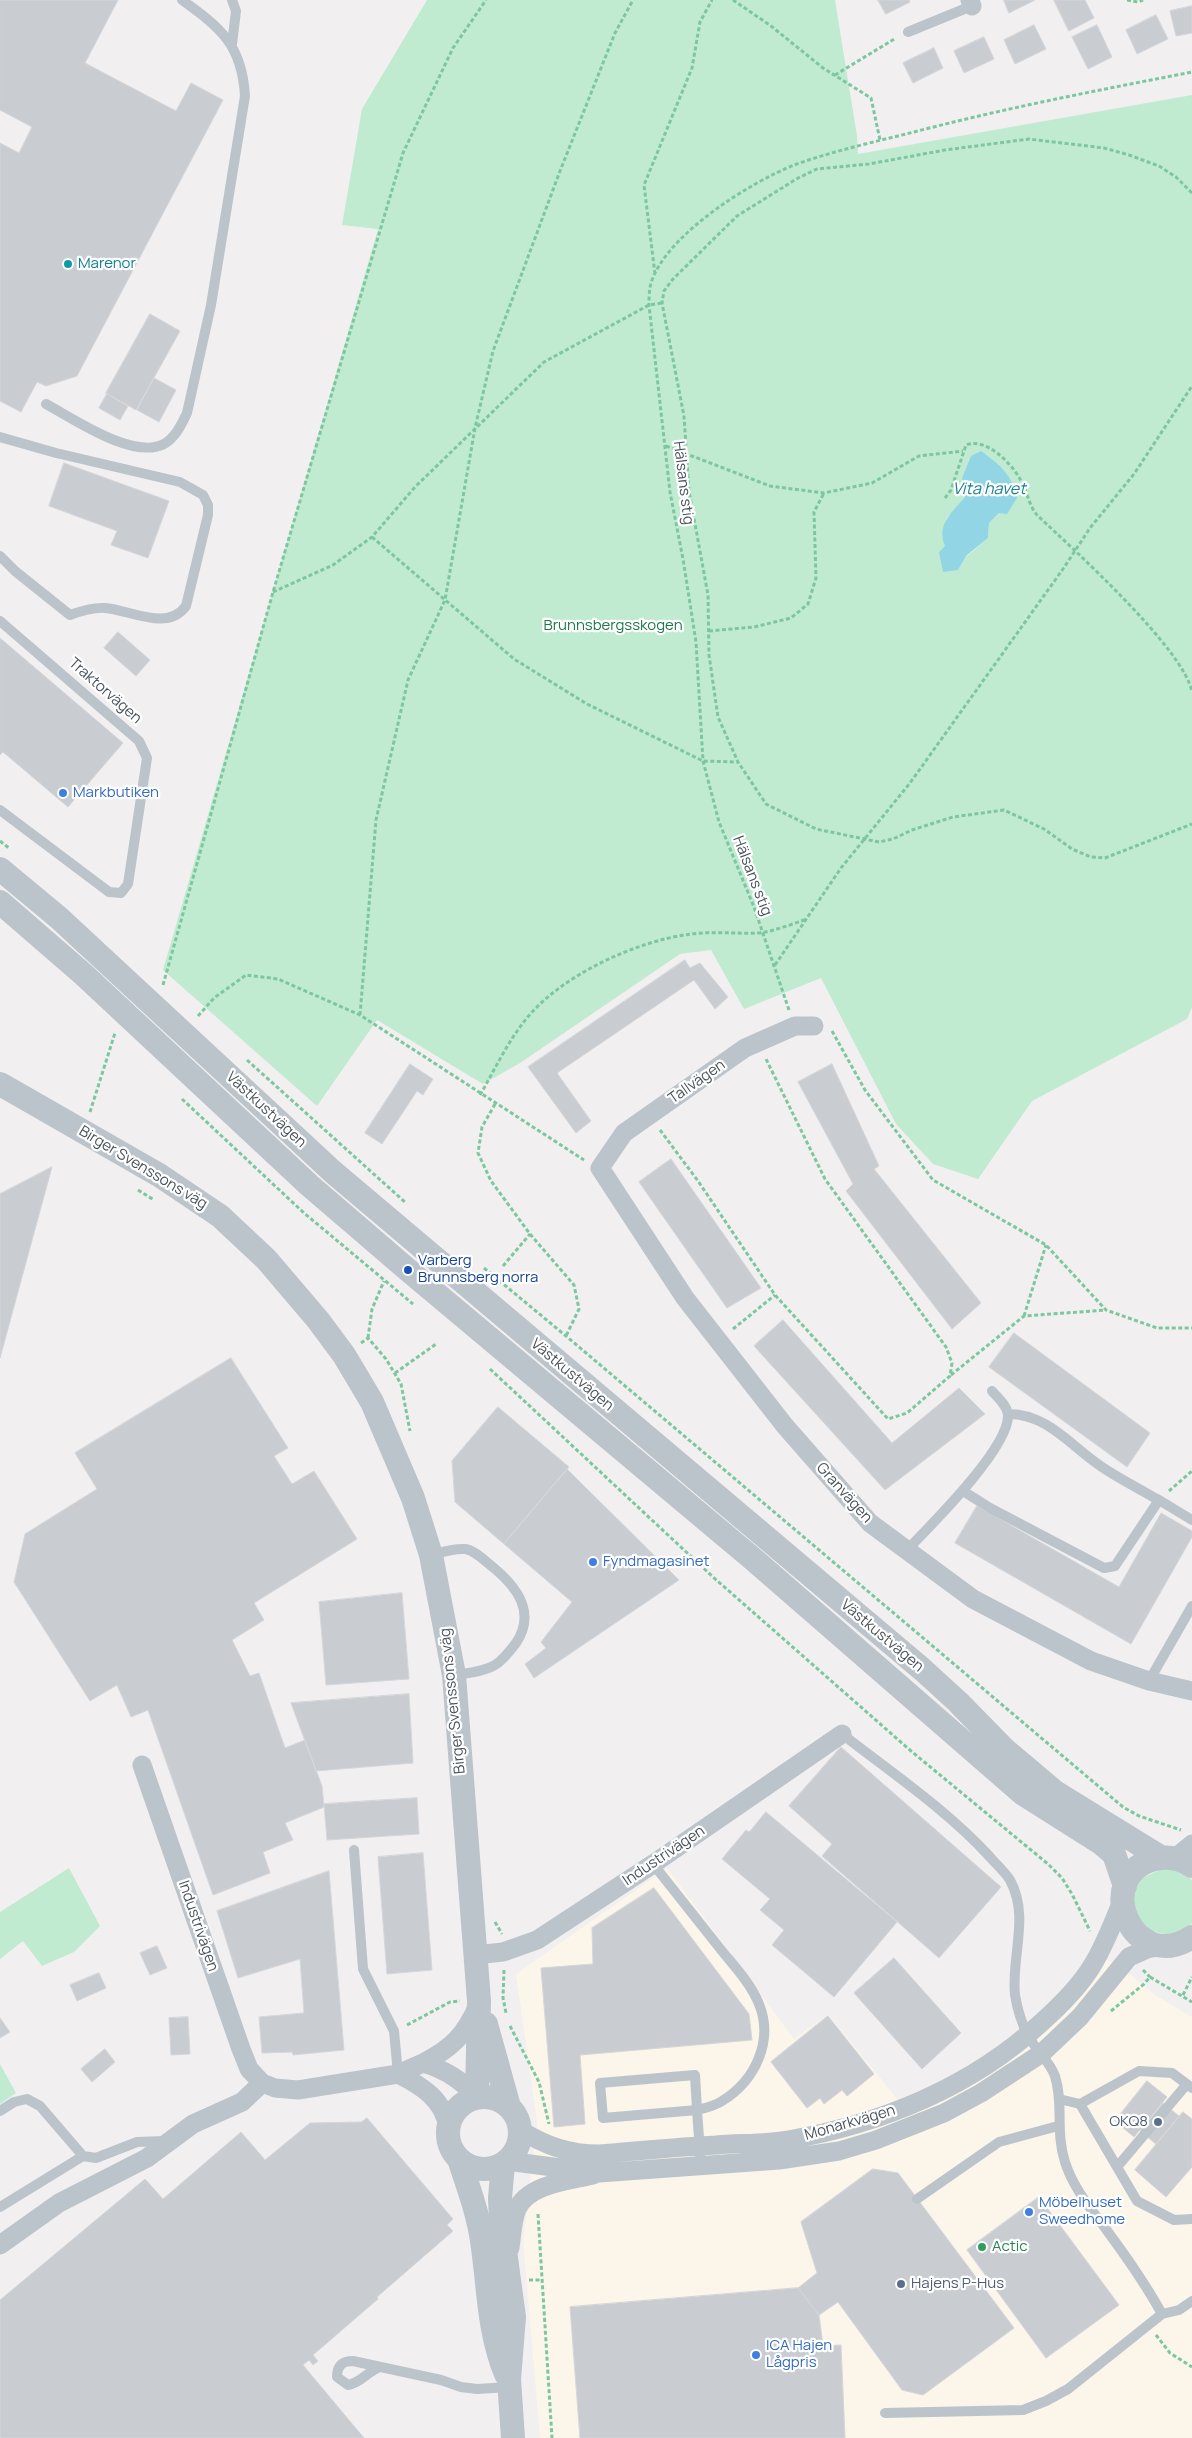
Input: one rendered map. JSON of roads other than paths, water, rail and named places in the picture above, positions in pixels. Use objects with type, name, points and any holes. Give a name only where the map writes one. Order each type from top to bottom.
[{"type":"street","name":"Västkustvägen","points":[[7,861],[59,918],[333,1172],[923,1670],[1004,1748],[1055,1792],[1182,1851]]},
{"type":"street","name":"Västkustvägen","points":[[0,902],[83,974],[309,1185],[408,1270],[753,1559],[1022,1793],[1101,1843],[1114,1854],[1124,1894],[1127,1922],[1136,1934],[1149,1942],[1180,1946]]},
{"type":"street","name":"Tallvägen","points":[[600,1168],[624,1133],[745,1048],[795,1026],[814,1026]]},
{"type":"street","name":"Birger Svenssons väg","points":[[0,1084],[159,1175],[220,1216],[266,1259],[318,1320],[344,1355],[372,1402],[413,1498],[431,1555],[454,1675],[479,2001],[477,2097]]},
{"type":"street","name":"Granvägen","points":[[600,1168],[686,1298],[785,1426],[870,1522],[973,1599],[1091,1662],[1148,1681],[1192,1691]]},
{"type":"street","name":"Industrivägen","points":[[475,1955],[503,1952],[537,1940],[653,1864],[842,1734]]},
{"type":"street","name":"Industrivägen","points":[[142,1765],[241,2049],[249,2069],[262,2083]]},
{"type":"street","points":[[1124,1894],[1140,1866],[1182,1851]]},
{"type":"street","name":"Monarkvägen","points":[[520,2130],[549,2146],[582,2154],[786,2140],[871,2120],[938,2093],[996,2060],[1028,2036],[1076,1989],[1092,1967],[1106,1941],[1124,1894]]},
{"type":"street","name":"Monarkvägen","points":[[505,2163],[599,2173],[779,2160],[838,2151],[876,2140],[944,2113],[981,2093],[1042,2053],[1080,2017],[1128,1957],[1147,1948],[1180,1946]]},
{"type":"street","points":[[0,2245],[58,2203],[147,2158],[193,2124],[242,2102],[262,2083],[275,2088],[298,2090],[398,2074],[423,2063],[446,2051],[459,2039],[479,2001]]},
{"type":"street","name":"Birger Svenssons väg","points":[[479,2001],[510,2107],[515,2114],[520,2130]]},
{"type":"street","points":[[423,2063],[450,2073],[464,2083],[477,2097]]},
{"type":"street","points":[[398,2074],[417,2084],[439,2101],[446,2118],[450,2144],[459,2159],[476,2212],[482,2240],[494,2341],[509,2383]]},
{"type":"street","points":[[448,2127],[461,2105],[477,2097],[494,2098],[510,2107]]},
{"type":"street","points":[[459,2159],[465,2164],[480,2169],[496,2168],[505,2163],[518,2148],[520,2130]]},
{"type":"street","points":[[505,2163],[500,2198],[514,2317],[509,2383],[513,2438]]},
{"type":"street","name":"Monarkvägen","points":[[508,2264],[513,2222],[517,2210],[528,2196],[540,2189],[599,2173]]},
{"type":"lane","points":[[46,404],[119,442],[140,447],[154,447],[164,444],[181,427],[186,413],[211,305],[245,96],[240,62],[232,44],[222,32],[182,0]]},
{"type":"lane","points":[[232,0],[236,11],[232,44]]},
{"type":"lane","points":[[908,32],[974,2]]},
{"type":"lane","points":[[0,437],[56,453],[180,482],[203,495],[208,505],[208,515],[186,606],[172,618],[162,619],[105,608],[92,608],[70,614],[15,571],[0,556]]},
{"type":"lane","name":"Traktorvägen","points":[[0,621],[139,741],[147,758],[128,884],[120,893],[108,892],[0,810]]},
{"type":"lane","points":[[907,1550],[963,1491],[1006,1432],[1009,1414],[1002,1402],[992,1391]]},
{"type":"lane","points":[[1009,1414],[1028,1415],[1045,1424],[1104,1468],[1192,1520]]},
{"type":"lane","points":[[963,1491],[990,1508],[1104,1568],[1115,1566],[1159,1500]]},
{"type":"lane","points":[[431,1555],[467,1549],[508,1580],[519,1594],[525,1607],[526,1622],[518,1640],[509,1653],[495,1665],[454,1675]]},
{"type":"lane","points":[[1148,1681],[1192,1606]]},
{"type":"lane","points":[[842,1734],[967,1832],[1009,1879],[1018,1900],[1020,1928],[1015,1972],[1016,1997],[1028,2036],[1042,2053],[1054,2074],[1059,2099],[1059,2140],[1073,2181],[1150,2292],[1162,2314]]},
{"type":"lane","points":[[354,1850],[363,1969],[394,2031],[398,2074]]},
{"type":"lane","points":[[653,1864],[749,1986],[763,2015],[766,2037],[762,2054],[755,2068],[735,2091],[720,2102],[697,2110],[603,2118],[600,2083],[695,2075],[697,2110],[699,2146],[701,2166]]},
{"type":"lane","points":[[1059,2099],[1080,2104],[1096,2097],[1139,2071],[1172,2073],[1189,2086],[1117,2167]]},
{"type":"lane","points":[[0,2111],[14,2102],[27,2098],[40,2106],[83,2156]]},
{"type":"lane","points":[[1080,2104],[1137,2201],[1174,2220],[1192,2218]]},
{"type":"lane","points":[[917,2198],[999,2142],[1058,2126]]},
{"type":"lane","points":[[0,2207],[83,2156],[96,2158],[137,2142],[169,2141]]},
{"type":"lane","points":[[885,2413],[1023,2410],[1046,2401],[1068,2389],[1162,2314],[1179,2310],[1192,2302]]},
{"type":"lane","points":[[380,2366],[441,2380],[461,2387],[477,2389],[509,2383]]},
{"type":"water","name":"Vita havet","points":[[981,451],[1004,470],[1012,482],[1017,498],[1007,514],[999,513],[989,523],[988,538],[967,555],[958,570],[943,572],[939,552],[945,546],[942,532],[944,525],[965,497],[962,478],[971,456]]},
{"type":"place","name":"Marenor","points":[[68,264]]},
{"type":"place","name":"Markbutiken","points":[[63,793]]},
{"type":"place","name":"Varberg Brunnsberg norra","points":[[408,1270]]},
{"type":"place","name":"Fyndmagasinet","points":[[593,1562]]},
{"type":"place","name":"OKQ8","points":[[1158,2122]]},
{"type":"place","name":"Möbelhuset Sweedhome","points":[[1029,2212]]},
{"type":"place","name":"Actic","points":[[982,2247]]},
{"type":"place","name":"Hajens P-Hus","points":[[901,2284]]},
{"type":"place","name":"ICA Hajen Lågpris","points":[[756,2355]]},
{"type":"park label","name":"Brunnsbergsskogen","points":[[613,626]]}]
